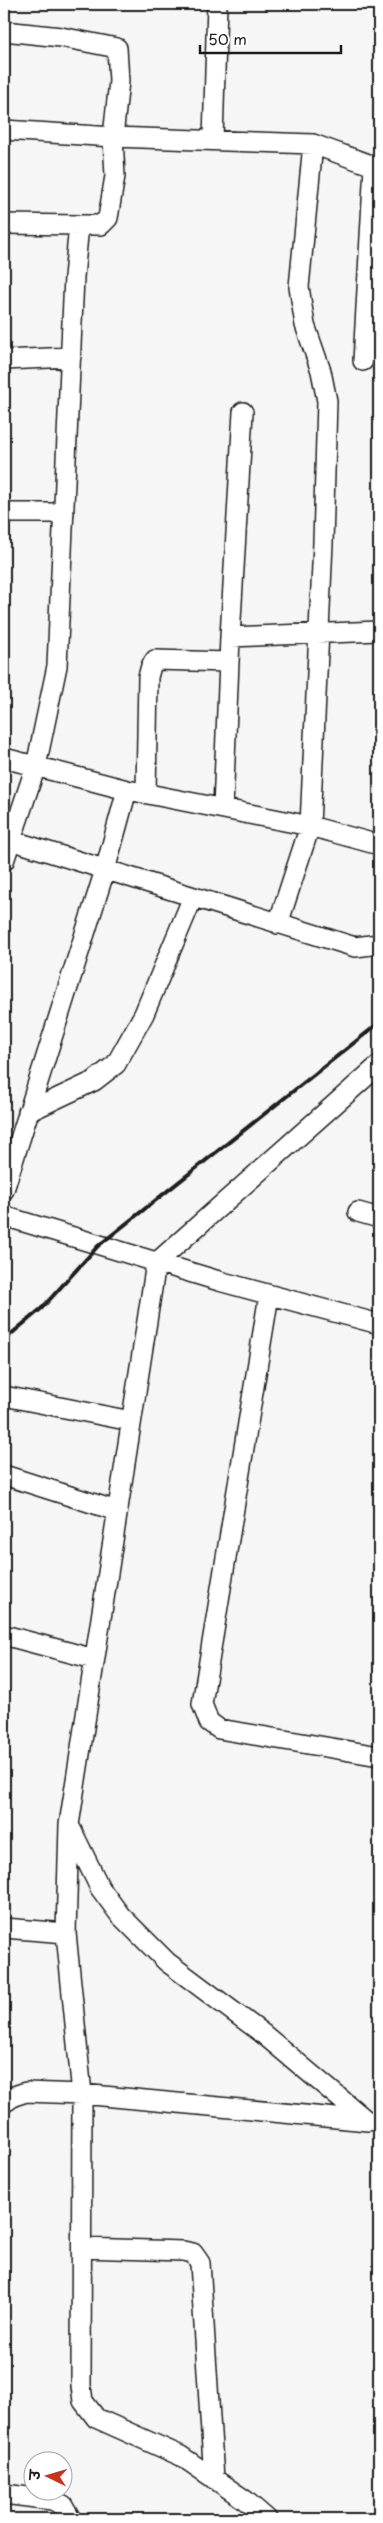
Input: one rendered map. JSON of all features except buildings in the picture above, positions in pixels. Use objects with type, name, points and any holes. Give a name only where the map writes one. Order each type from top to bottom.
[{"type":"street","points":[[212,140],[217,4]]},
{"type":"street","points":[[4,32],[61,37],[117,48],[119,81],[113,137],[115,176],[108,218],[101,225],[4,224]]},
{"type":"street","points":[[4,130],[113,137],[313,144],[377,167],[364,361]]},
{"type":"street","points":[[278,924],[310,826],[319,633],[327,401],[321,371],[305,325],[299,287],[313,144]]},
{"type":"street","points":[[4,861],[7,839],[36,766],[57,666],[74,277],[80,225]]},
{"type":"street","points":[[4,360],[71,357]]},
{"type":"street","points":[[223,808],[228,662],[243,412]]},
{"type":"street","points":[[4,513],[64,512]]},
{"type":"street","points":[[230,637],[379,631]]},
{"type":"street","points":[[146,793],[148,677],[151,666],[155,660],[228,662]]},
{"type":"street","points":[[4,758],[127,790],[310,826],[379,845]]},
{"type":"street","points":[[4,1190],[105,870],[127,790]]},
{"type":"street","points":[[7,839],[355,947],[379,944]]},
{"type":"street","points":[[28,1112],[94,1081],[116,1064],[144,1014],[193,897]]},
{"type":"street","points":[[267,2519],[181,2456],[96,2418],[83,2401],[81,2386],[82,2094],[66,1933],[69,1825],[156,1263],[379,1065]]},
{"type":"street","points":[[358,1212],[379,1218]]},
{"type":"street","points":[[4,1216],[156,1263],[379,1324]]},
{"type":"street","points":[[269,1295],[202,1704],[209,1722],[219,1729],[379,1756]]},
{"type":"street","points":[[4,1396],[131,1421]]},
{"type":"street","points":[[4,1475],[117,1511]]},
{"type":"street","points":[[4,1636],[94,1659]]},
{"type":"street","points":[[69,1825],[100,1888],[120,1915],[167,1962],[262,2033],[373,2121]]},
{"type":"street","points":[[4,1928],[66,1933]]},
{"type":"street","points":[[4,2103],[14,2096],[26,2092],[82,2094],[373,2121]]},
{"type":"street","points":[[82,2248],[183,2251],[193,2253],[200,2263],[214,2479]]},
{"type":"street","points":[[4,2494],[52,2500],[62,2505],[71,2519]]},
{"type":"railway","points":[[4,1340],[42,1308],[98,1246],[379,1023]]}]
